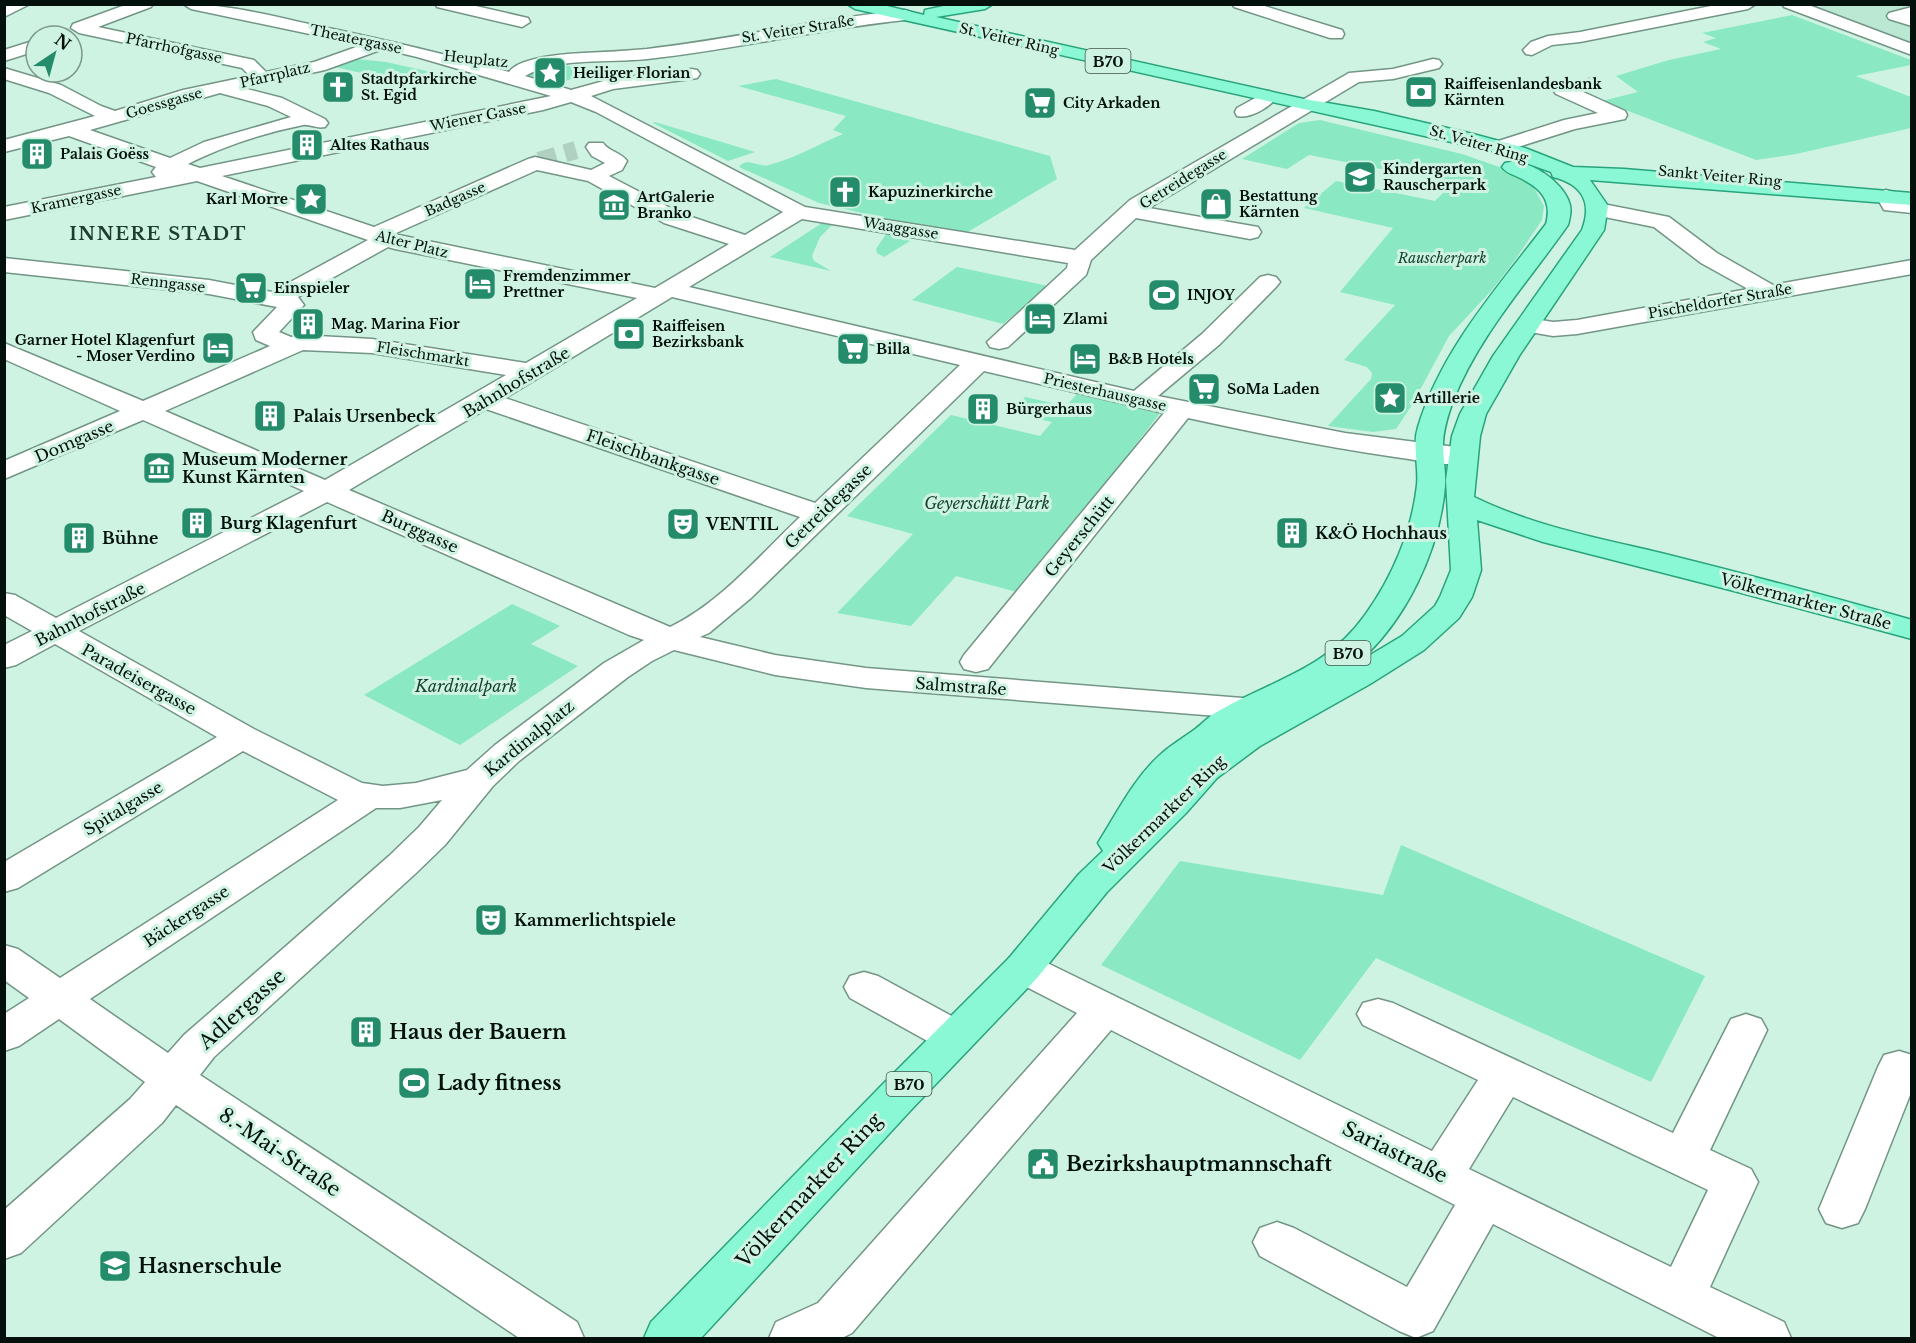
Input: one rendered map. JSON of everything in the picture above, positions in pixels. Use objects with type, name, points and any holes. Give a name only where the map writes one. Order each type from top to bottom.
[{"type":"main road","name":"St. Veiter Ring","points":[[855,4],[1269,98],[1340,110],[1499,147],[1550,173]]},
{"type":"main road","name":"St. Veiter Straße","points":[[905,15],[951,11],[985,4]]},
{"type":"main road","name":"St. Veiter Ring","points":[[1304,105],[1320,114],[1550,173]]},
{"type":"main road","name":"Sankt Veiter Ring","points":[[1550,173],[1594,165],[1911,193]]},
{"type":"main road","name":"Sankt Veiter Ring","points":[[1550,173],[1624,175],[1911,199]]},
{"type":"main road","name":"B70","points":[[1466,543],[1460,501],[1462,456],[1473,414],[1494,374],[1593,230],[1598,219],[1597,201],[1588,189],[1550,173]]},
{"type":"main road","name":"B70","points":[[1255,709],[1305,684],[1341,659],[1365,638],[1385,610],[1411,564],[1424,522],[1431,484],[1428,454],[1430,430],[1445,388],[1465,351],[1557,225],[1560,210],[1550,173]]},
{"type":"main road","points":[[1501,302],[1528,325]]},
{"type":"main road","points":[[1460,501],[1491,515],[1569,540]]},
{"type":"main road","points":[[1411,564],[1426,555],[1466,543],[1499,539],[1569,540]]},
{"type":"main road","name":"Völkermarkter Straße","points":[[1569,540],[1701,572],[1911,630]]},
{"type":"main road","name":"Völkermarkter Ring","points":[[669,1338],[1023,968],[1093,883],[1173,806],[1204,770],[1248,738],[1413,643],[1436,624],[1456,597],[1466,570],[1466,543]]},
{"type":"main road","name":"Völkermarkter Ring","points":[[1093,883],[1133,817],[1172,763],[1231,718],[1255,709]]},
{"type":"street","points":[[4,12],[22,4]]},
{"type":"street","points":[[84,27],[145,4]]},
{"type":"street","name":"Theatergasse","points":[[191,4],[420,52],[525,82]]},
{"type":"street","points":[[443,4],[522,22]]},
{"type":"street","points":[[492,15],[525,4]]},
{"type":"street","points":[[1240,4],[1336,34]]},
{"type":"street","points":[[1532,50],[1539,43],[1552,40],[1580,37],[1748,4]]},
{"type":"street","points":[[1790,4],[1911,50]]},
{"type":"street","points":[[1911,12],[1895,16],[1911,21]]},
{"type":"street","name":"St. Veiter Straße","points":[[647,54],[787,30],[905,15]]},
{"type":"street","name":"Pfarrhofgasse","points":[[84,29],[248,64],[262,78]]},
{"type":"street","points":[[95,49],[141,40]]},
{"type":"street","name":"Pfarrplatz","points":[[221,88],[319,66],[382,44]]},
{"type":"street","points":[[4,56],[24,51]]},
{"type":"street","name":"Heuplatz","points":[[420,52],[472,61],[533,64],[647,54]]},
{"type":"street","points":[[594,79],[619,61],[647,54]]},
{"type":"street","points":[[4,71],[24,57]]},
{"type":"street","name":"Heuplatz","points":[[567,61],[587,64],[594,79]]},
{"type":"street","name":"Heuplatz","points":[[525,82],[516,76],[518,72],[533,64]]},
{"type":"street","name":"Getreidegasse","points":[[999,342],[1078,270],[1080,258],[1131,211],[1304,105],[1355,77],[1393,74],[1433,64]]},
{"type":"street","points":[[4,71],[55,89],[112,118]]},
{"type":"street","points":[[525,82],[564,84],[594,79],[621,82],[691,74]]},
{"type":"street","points":[[594,79],[598,98],[603,108]]},
{"type":"street","name":"Wiener Gasse","points":[[147,185],[352,141],[543,104],[572,96],[594,79]]},
{"type":"street","points":[[525,82],[603,108]]},
{"type":"street","points":[[1499,147],[1571,124],[1618,115],[1562,90],[1590,84]]},
{"type":"street","name":"Pfarrplatz","points":[[221,88],[275,102],[352,141]]},
{"type":"street","name":"Goessgasse","points":[[112,118],[190,94],[221,88]]},
{"type":"street","points":[[1244,112],[1269,98]]},
{"type":"street","name":"Waaggasse","points":[[603,108],[799,212],[1080,258]]},
{"type":"street","points":[[4,146],[112,118]]},
{"type":"street","points":[[147,185],[171,165],[195,152],[308,118]]},
{"type":"street","name":"Alter Platz","points":[[70,130],[380,237],[666,293]]},
{"type":"street","points":[[576,150],[596,147],[645,130]]},
{"type":"street","points":[[4,135],[36,137]]},
{"type":"street","points":[[593,176],[611,169],[617,161],[599,152],[596,147]]},
{"type":"street","points":[[1186,156],[1209,162]]},
{"type":"street","name":"Badgasse","points":[[278,298],[380,237],[537,162],[571,173],[593,176],[672,218],[749,243]]},
{"type":"street","name":"Kramergasse","points":[[4,214],[147,185]]},
{"type":"street","points":[[1886,196],[1892,205],[1911,207]]},
{"type":"street","points":[[1598,209],[1661,222],[1709,258],[1769,292]]},
{"type":"street","points":[[1131,211],[1250,232]]},
{"type":"street","name":"Bahnhofstraße","points":[[4,658],[329,490],[486,400],[799,212]]},
{"type":"street","points":[[4,265],[30,269]]},
{"type":"street","name":"Pischeldorfer Straße","points":[[1528,325],[1553,329],[1577,327],[1911,267]]},
{"type":"street","points":[[4,276],[30,269]]},
{"type":"street","name":"Renngasse","points":[[30,269],[58,270],[209,287],[278,298]]},
{"type":"street","name":"Priesterhausgasse","points":[[698,273],[707,288],[751,307]]},
{"type":"street","points":[[1138,400],[1211,339],[1268,282]]},
{"type":"street","name":"Priesterhausgasse","points":[[666,293],[813,320],[977,363],[1181,409],[1376,447],[1462,456]]},
{"type":"street","points":[[278,298],[291,302],[292,306],[265,332],[265,335],[301,343]]},
{"type":"street","name":"Fleischmarkt","points":[[301,343],[372,346],[533,372]]},
{"type":"street","name":"Domgasse","points":[[4,471],[301,343]]},
{"type":"street","name":"Burggasse","points":[[4,350],[671,640]]},
{"type":"street","name":"Getreidegasse","points":[[671,640],[698,626],[740,591],[977,363]]},
{"type":"street","name":"Fleischbankgasse","points":[[486,400],[819,514]]},
{"type":"street","name":"Geyerschütt","points":[[976,662],[1181,409]]},
{"type":"street","name":"Paradeisergasse","points":[[4,602],[242,737]]},
{"type":"street","name":"Salmstraße","points":[[671,640],[769,665],[871,680],[1255,709]]},
{"type":"street","name":"Kardinalplatz","points":[[242,737],[316,776],[368,798],[395,798],[423,794],[480,778],[507,753],[616,670],[640,654],[671,640]]},
{"type":"street","name":"Spitalgasse","points":[[4,879],[242,737]]},
{"type":"street","name":"Adlergasse","points":[[4,1239],[146,1111],[199,1046],[432,836],[480,778]]},
{"type":"street","name":"Bäckergasse","points":[[4,1035],[368,798]]},
{"type":"street","name":"8.-Mai-Straße","points":[[4,959],[172,1078],[559,1338]]},
{"type":"street","name":"Sariastraße","points":[[1023,968],[1766,1338]]},
{"type":"street","points":[[864,987],[955,1037]]},
{"type":"street","points":[[794,1338],[835,1318],[1105,1009]]},
{"type":"street","points":[[1378,1014],[1735,1182],[1682,1295]]},
{"type":"street","points":[[1683,1158],[1746,1030]]},
{"type":"street","points":[[1842,1209],[1899,1067],[1911,1072]]},
{"type":"street","points":[[1441,1175],[1505,1074]]},
{"type":"street","points":[[1277,1242],[1416,1316],[1484,1197]]},
{"type":"shaded area","points":[[1833,4],[1911,5],[1911,43],[1816,8]]},
{"type":"green space","points":[[1792,15],[1911,60],[1911,65],[1856,76],[1911,97],[1911,128],[1796,154],[1756,160],[1602,101],[1638,92],[1616,76],[1669,60],[1721,49],[1703,42],[1716,38],[1702,33]]},
{"type":"green space","points":[[356,59],[386,62],[431,72],[401,82],[335,67]]},
{"type":"green space","points":[[554,65],[571,66],[582,72],[571,79],[556,82],[540,81],[527,76],[528,73]]},
{"type":"green space","points":[[776,79],[1050,156],[1057,179],[966,233],[909,224],[819,203],[739,167],[746,162],[769,165],[843,134],[833,130],[846,116],[738,86]]},
{"type":"green space","name":"Rauscherpark","points":[[1320,120],[1462,154],[1511,171],[1534,188],[1544,206],[1542,220],[1515,260],[1492,290],[1449,336],[1412,405],[1396,429],[1373,432],[1328,426],[1371,379],[1372,373],[1367,367],[1344,360],[1395,305],[1340,292],[1393,228],[1304,208],[1336,181],[1435,201],[1453,183],[1309,155],[1287,169],[1242,159],[1299,123]]},
{"type":"green space","points":[[653,123],[755,152],[728,161]]},
{"type":"green space","points":[[822,223],[833,224],[820,237],[812,256],[814,261],[831,271],[770,257]]},
{"type":"green space","points":[[886,234],[909,238],[907,240],[910,241],[884,257],[877,253],[876,249]]},
{"type":"green space","points":[[957,267],[1048,286],[1003,324],[912,300]]},
{"type":"green space","name":"Geyerschütt Park","points":[[1077,394],[1160,413],[1021,593],[956,576],[911,626],[837,613],[913,534],[847,516],[951,415],[1040,436],[1052,422],[1010,413],[1025,397],[1066,406]]},
{"type":"green space","name":"Kardinalpark","points":[[512,604],[560,626],[531,644],[578,666],[460,745],[364,695]]},
{"type":"green space","points":[[1401,845],[1705,976],[1651,1082],[1376,958],[1300,1060],[1101,965],[1180,861],[1383,895]]},
{"type":"tunnel","points":[[539,161],[576,150]]},
{"type":"place","name":"Heiliger Florian","points":[[550,73]]},
{"type":"place","name":"Stadtpfarkirche St. Egid","points":[[338,87]]},
{"type":"place","name":"Raiffeisenlandesbank Kärnten","points":[[1421,92]]},
{"type":"place","name":"City Arkaden","points":[[1040,103]]},
{"type":"place","name":"Altes Rathaus","points":[[307,145]]},
{"type":"place","name":"Palais Goëss","points":[[37,154]]},
{"type":"place","name":"Kindergarten Rauscherpark","points":[[1360,177]]},
{"type":"place","name":"Kapuzinerkirche","points":[[845,192]]},
{"type":"place","name":"Karl Morre","points":[[311,199]]},
{"type":"place","name":"Bestattung Kärnten","points":[[1216,204]]},
{"type":"place","name":"ArtGalerie Branko","points":[[614,205]]},
{"type":"place","name":"Fremdenzimmer Prettner","points":[[480,284]]},
{"type":"place","name":"Einspieler","points":[[251,288]]},
{"type":"place","name":"INJOY","points":[[1164,295]]},
{"type":"place","name":"Zlami","points":[[1040,319]]},
{"type":"place","name":"Mag. Marina Fior","points":[[308,324]]},
{"type":"place","name":"Raiffeisen Bezirksbank","points":[[629,334]]},
{"type":"place","name":"Garner Hotel Klagenfurt - Moser Verdino","points":[[218,348]]},
{"type":"place","name":"Billa","points":[[853,349]]},
{"type":"place","name":"B&B Hotels","points":[[1085,359]]},
{"type":"place","name":"SoMa Laden","points":[[1204,389]]},
{"type":"place","name":"Artillerie","points":[[1390,398]]},
{"type":"place","name":"Bürgerhaus","points":[[983,409]]},
{"type":"place","name":"Palais Ursenbeck","points":[[270,416]]},
{"type":"place","name":"Museum Moderner Kunst Kärnten","points":[[159,468]]},
{"type":"place","name":"Burg Klagenfurt","points":[[197,523]]},
{"type":"place","name":"VENTIL","points":[[683,524]]},
{"type":"place","name":"K&Ö Hochhaus","points":[[1292,533]]},
{"type":"place","name":"Bühne","points":[[79,538]]},
{"type":"place","name":"Kammerlichtspiele","points":[[491,920]]},
{"type":"place","name":"Haus der Bauern","points":[[366,1032]]},
{"type":"place","name":"Lady fitness","points":[[414,1083]]},
{"type":"place","name":"Bezirkshauptmannschaft","points":[[1043,1164]]},
{"type":"place","name":"Hasnerschule","points":[[115,1266]]},
{"type":"district","name":"INNERE STADT","points":[[158,234]]}]
